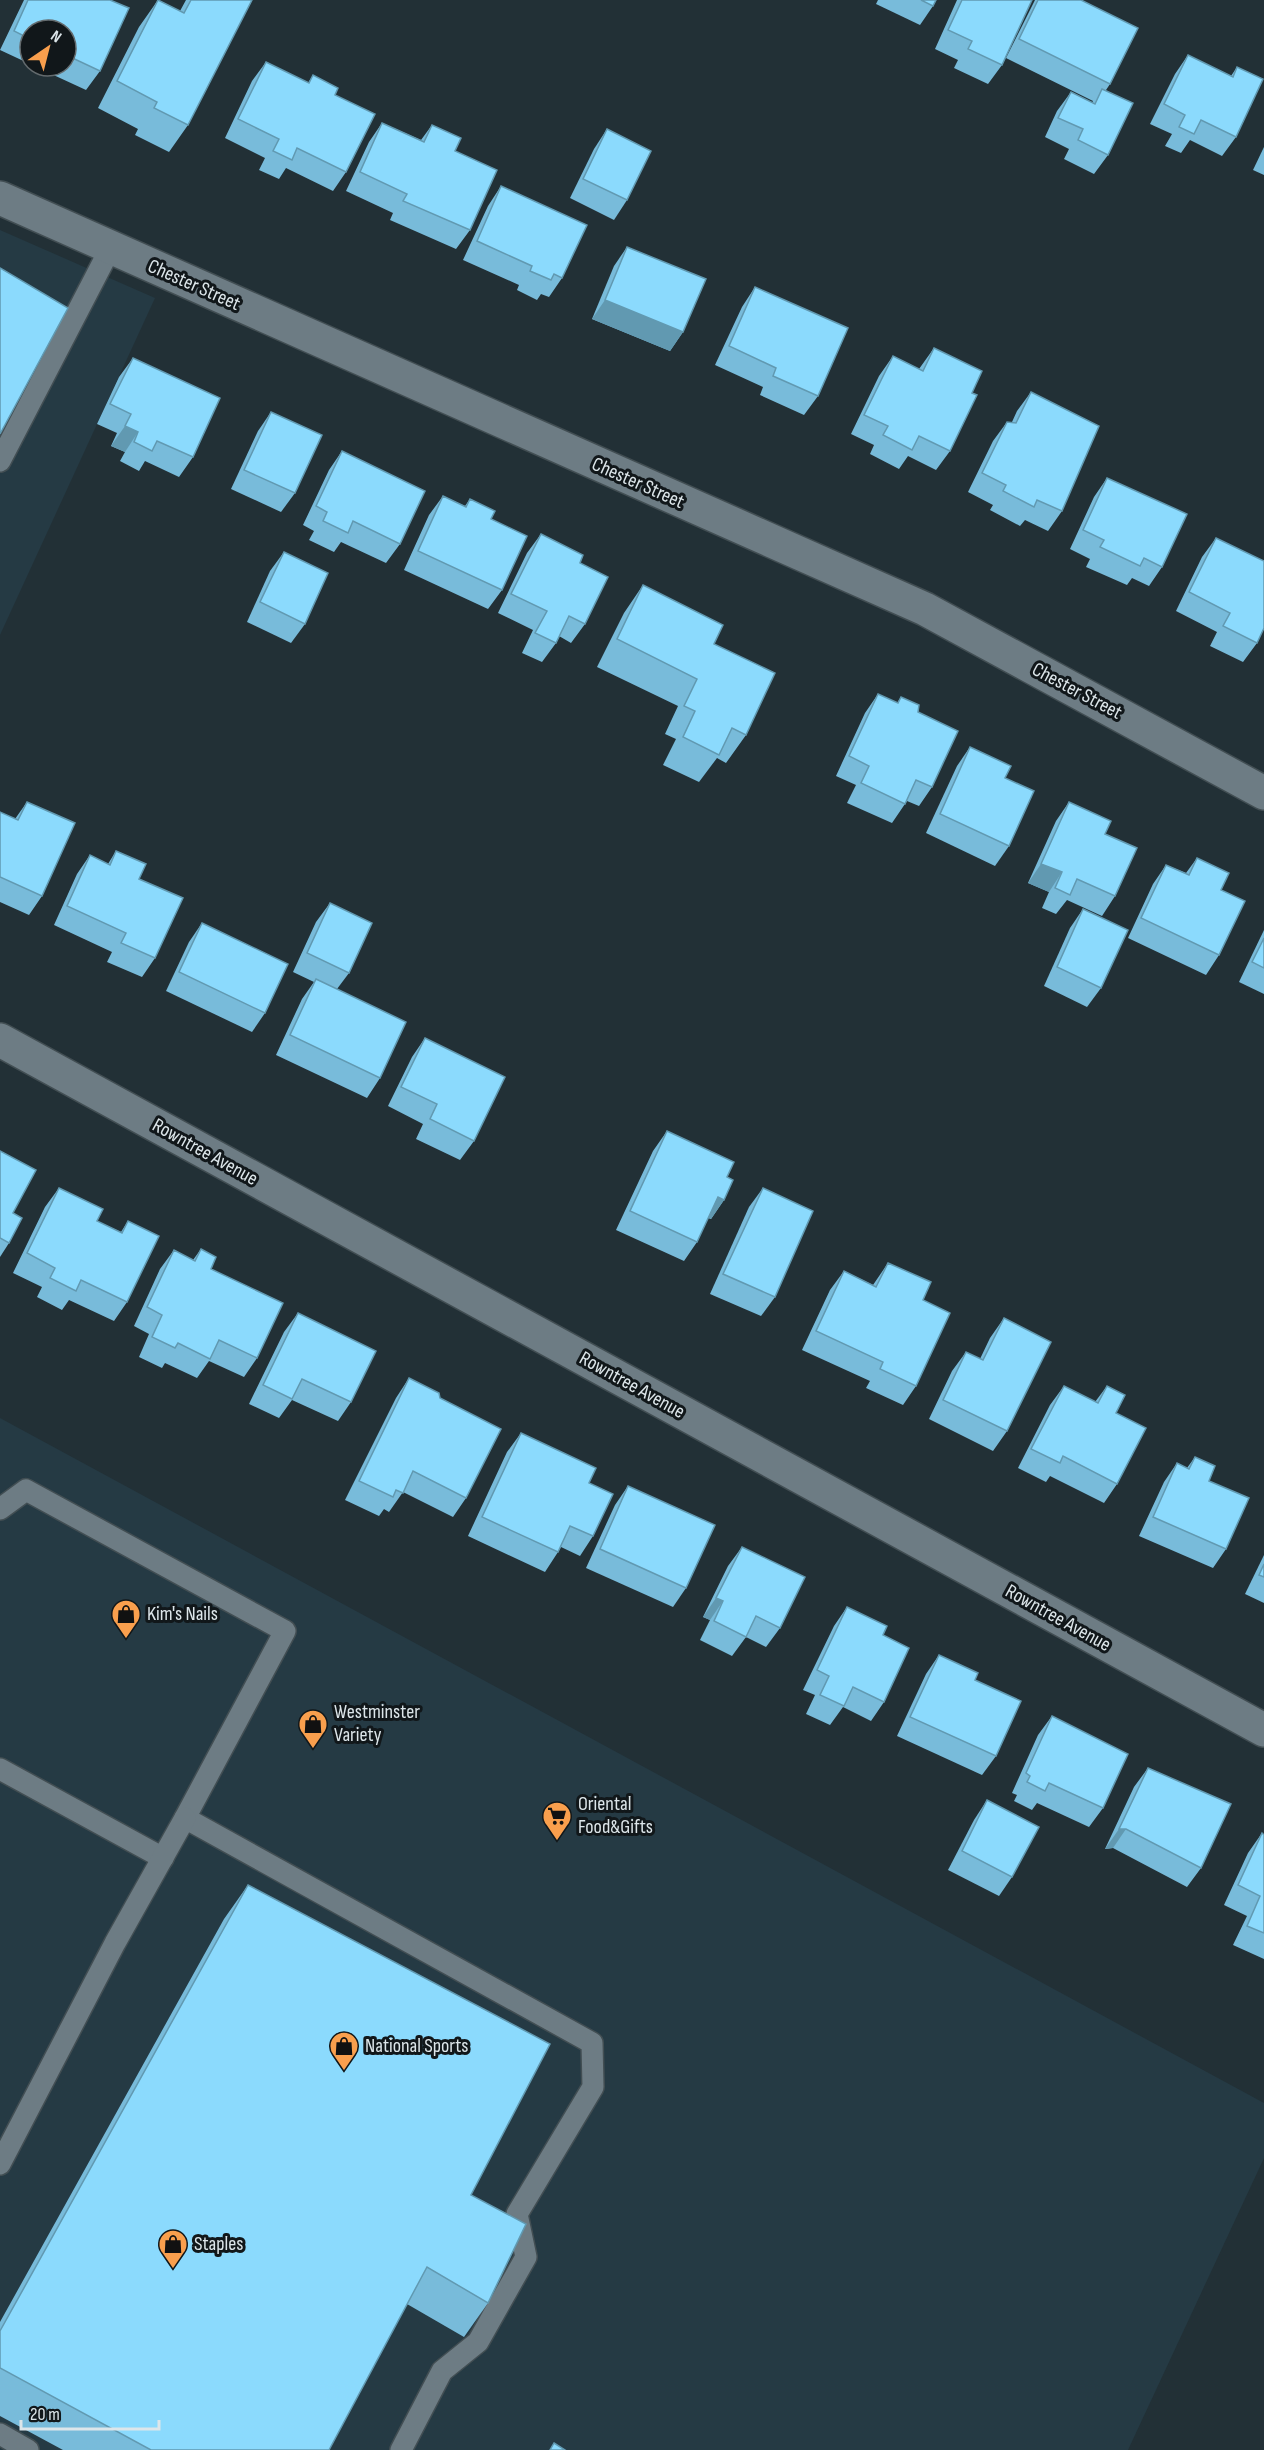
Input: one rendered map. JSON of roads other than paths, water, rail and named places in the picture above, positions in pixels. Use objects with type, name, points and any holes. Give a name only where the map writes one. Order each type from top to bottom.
[{"type":"street","name":"Chester Street","points":[[0,198],[925,609],[1264,793]]},
{"type":"street","name":"Rowntree Avenue","points":[[0,1040],[1264,1730]]},
{"type":"lane","points":[[0,461],[111,248]]},
{"type":"lane","points":[[0,1509],[26,1490],[285,1631],[0,2164]]},
{"type":"lane","points":[[0,1769],[163,1857]]},
{"type":"lane","points":[[185,1818],[592,2043],[594,2087],[517,2214],[526,2258],[478,2342],[442,2371],[401,2450]]},
{"type":"lane","points":[[0,2434],[28,2450]]},
{"type":"place","name":"Kim's Nails","points":[[126,1640]]},
{"type":"place","name":"Westminster Variety","points":[[313,1750]]},
{"type":"place","name":"Oriental Food&Gifts","points":[[557,1842]]},
{"type":"place","name":"National Sports","points":[[344,2072]]},
{"type":"place","name":"Staples","points":[[173,2270]]}]
